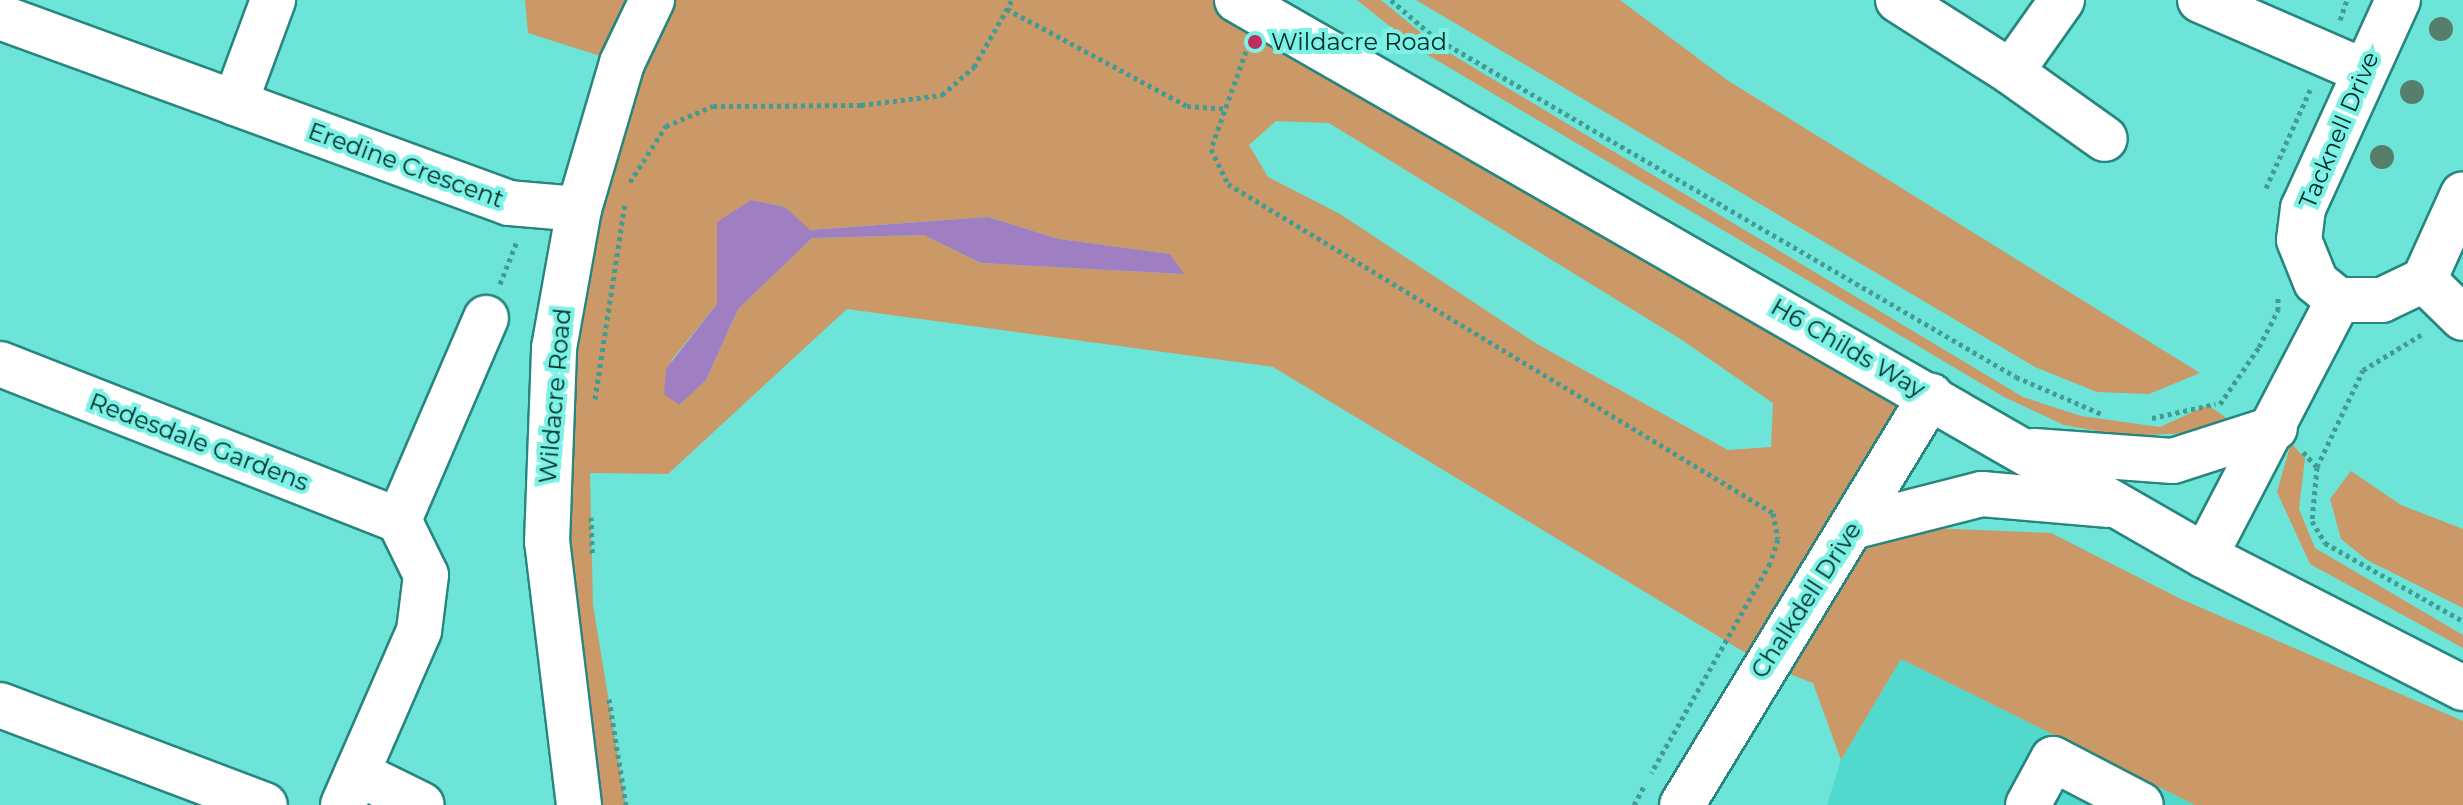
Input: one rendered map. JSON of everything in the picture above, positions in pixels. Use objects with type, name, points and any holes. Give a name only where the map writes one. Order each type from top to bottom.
[{"type":"street","points":[[235,103],[273,0]]},
{"type":"street","name":"Wildacre Road","points":[[579,805],[547,542],[546,459],[554,348],[579,209],[622,63],[652,0]]},
{"type":"street","points":[[1898,0],[2011,72],[2105,139]]},
{"type":"street","points":[[2011,72],[2062,0]]},
{"type":"street","points":[[2200,0],[2361,70]]},
{"type":"street","name":"Tacknell Drive","points":[[2338,300],[2316,282],[2299,240],[2303,208],[2361,70],[2398,0]]},
{"type":"street","name":"H6 Childs Way","points":[[1248,6],[2205,556],[2463,688]]},
{"type":"street","name":"Eredine Crescent","points":[[17,14],[235,103],[531,205],[579,209]]},
{"type":"street","points":[[2205,556],[2275,428],[2338,300],[2382,300],[2424,280],[2462,199]]},
{"type":"street","points":[[2424,280],[2462,316]]},
{"type":"street","points":[[422,805],[350,789],[419,631],[426,575],[399,520],[486,318]]},
{"type":"street","name":"Redesdale Gardens","points":[[0,364],[399,520]]},
{"type":"street","name":"Chalkdell Drive","points":[[1682,805],[1856,526],[1931,396]]},
{"type":"street","points":[[2024,450],[2173,461],[2275,428]]},
{"type":"street","points":[[1856,526],[1982,494],[2117,506]]},
{"type":"street","points":[[0,705],[265,805]]},
{"type":"street","points":[[2028,805],[2053,759],[2141,805]]},
{"type":"path","points":[[594,411],[629,185],[666,126],[713,106],[861,105],[942,95],[974,67],[1012,0]]},
{"type":"path","points":[[1391,0],[1434,37],[2016,377],[2110,417]]},
{"type":"path","points":[[1248,6],[1226,109],[1211,149],[1228,184],[1773,513],[1778,539],[1770,563],[1634,805]]},
{"type":"path","points":[[1007,9],[1187,106],[1226,109]]},
{"type":"path","points":[[486,318],[531,205]]},
{"type":"path","points":[[2462,316],[2363,370],[2317,467],[2312,521],[2325,543],[2347,562],[2463,621]]},
{"type":"path","points":[[2146,420],[2202,402],[2275,428],[2317,467]]},
{"type":"path","points":[[590,502],[592,561]]},
{"type":"path","points":[[608,692],[626,805]]},
{"type":"shaded area","points":[[525,0],[1237,0],[1931,396],[1857,525],[2051,533],[2181,599],[2463,721],[2463,805],[2195,805],[1901,659],[1841,760],[1813,683],[1764,664],[1273,367],[847,309],[668,474],[590,473],[593,605],[626,805],[579,805],[546,459],[622,63],[528,33]],"holes":[[[1276,121],[1329,123],[1682,340],[1773,403],[1771,447],[1728,450],[1537,344],[1340,214],[1268,177],[1249,145]],[[751,200],[785,207],[809,230],[988,217],[1059,239],[1170,254],[1183,274],[981,263],[924,235],[812,238],[738,309],[706,380],[671,361],[717,304],[718,222]]]},
{"type":"shaded area","points":[[1357,0],[1381,0],[1436,45],[2023,397],[2081,416],[2160,427],[2208,405],[2228,419],[2190,433],[2124,436],[2064,425],[2004,397],[1418,49]]},
{"type":"shaded area","points":[[1416,0],[1620,0],[1727,80],[2200,373],[2149,394],[2097,392],[2035,367]]},
{"type":"shaded area","points":[[751,200],[785,207],[810,230],[988,217],[1059,239],[1170,254],[1184,274],[981,263],[924,235],[812,238],[738,309],[706,380],[679,405],[664,394],[666,369],[717,304],[717,222]]},
{"type":"shaded area","points":[[2291,443],[2305,458],[2299,509],[2315,548],[2463,635],[2463,648],[2310,564],[2277,492]]},
{"type":"shaded area","points":[[2351,471],[2401,505],[2463,529],[2463,608],[2367,560],[2341,539],[2330,499]]},
{"type":"shaded area","points":[[1901,659],[2195,805],[1827,805],[1841,760]]},
{"type":"place","name":"Wildacre Road","points":[[1255,42]]}]
